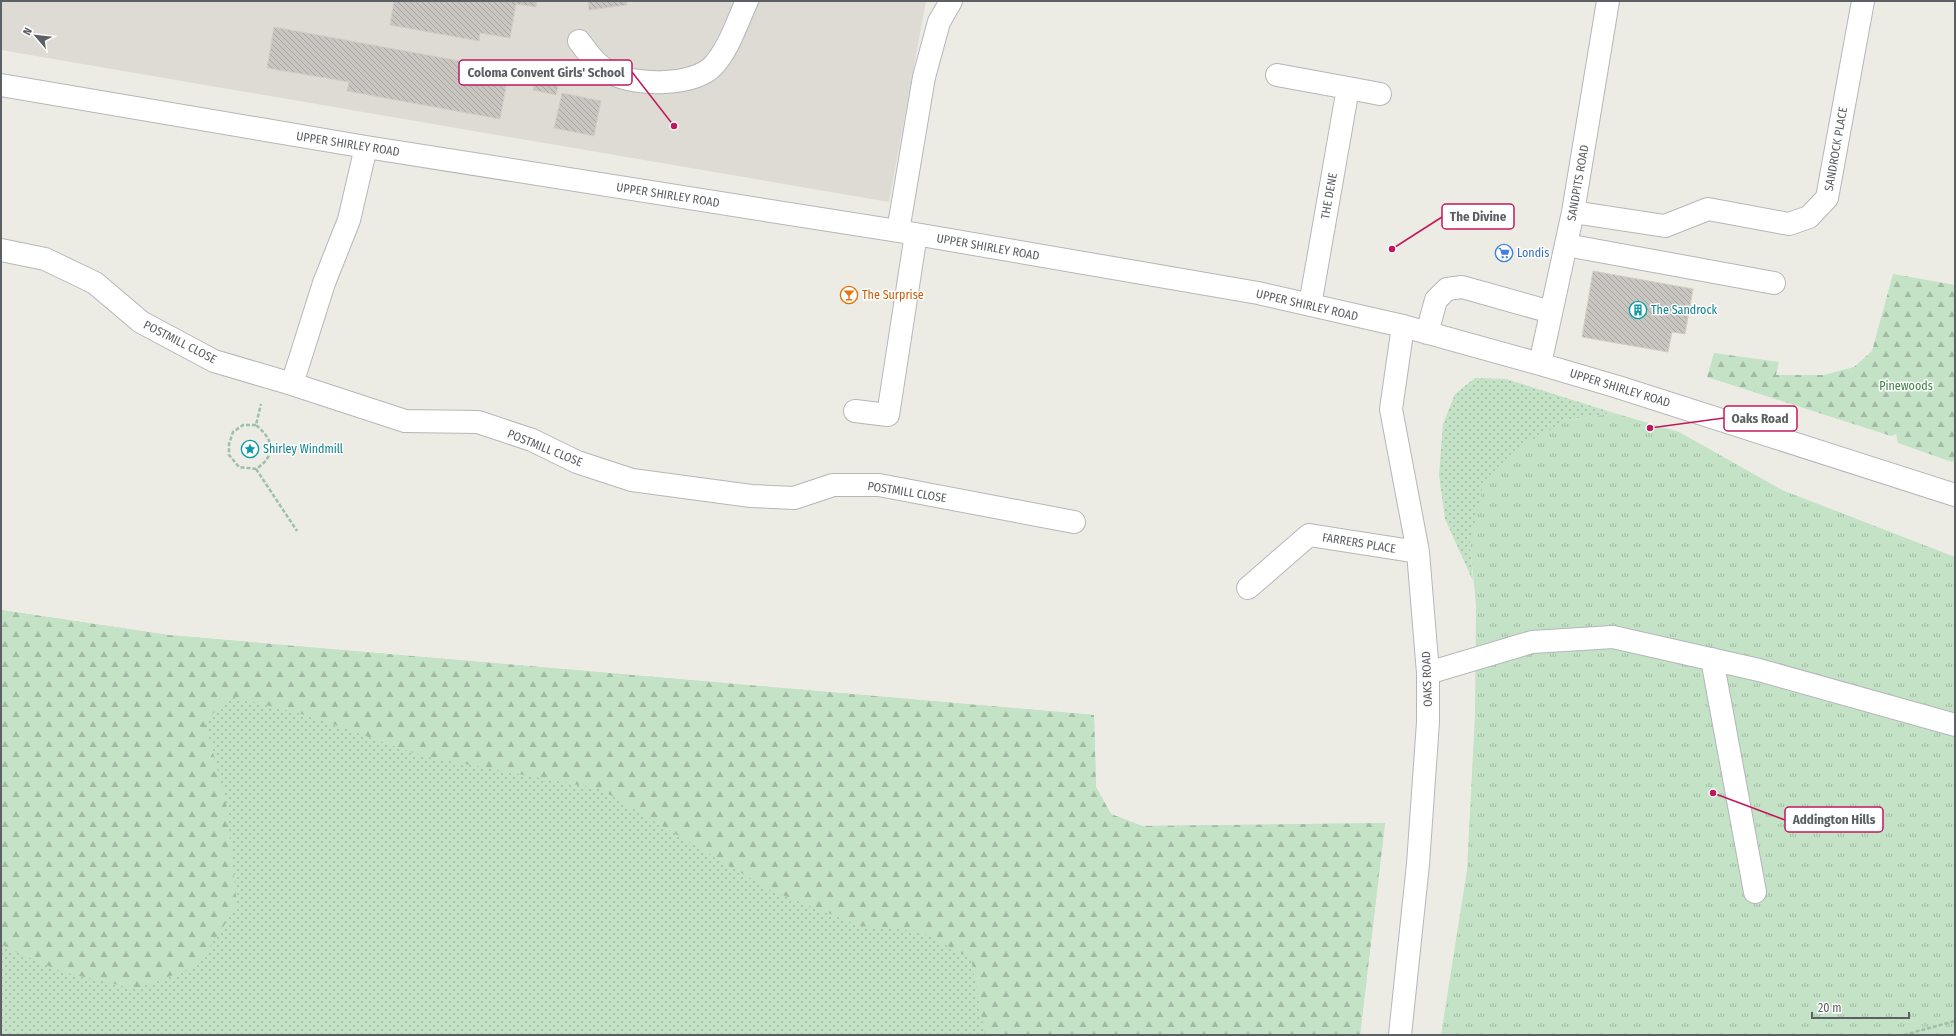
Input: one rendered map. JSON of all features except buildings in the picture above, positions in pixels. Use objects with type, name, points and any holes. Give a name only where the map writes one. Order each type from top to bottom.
[{"type":"street","points":[[579,41],[594,62],[620,77],[633,81],[661,83],[694,77],[712,67],[723,53],[747,1]]},
{"type":"street","points":[[855,411],[888,415],[924,77],[940,22],[951,1]]},
{"type":"street","name":"SANDPITS ROAD","points":[[1540,364],[1573,212],[1608,1]]},
{"type":"street","name":"SANDROCK PLACE","points":[[1573,212],[1665,226],[1708,209],[1789,224],[1809,217],[1827,198],[1863,1]]},
{"type":"street","points":[[1277,75],[1380,94]]},
{"type":"street","name":"UPPER SHIRLEY ROAD","points":[[1,85],[366,147],[907,233],[1258,293],[1403,326],[1540,364],[1618,387],[1955,495]]},
{"type":"street","name":"THE DENE","points":[[1310,305],[1348,88]]},
{"type":"street","points":[[292,384],[324,283],[349,220],[366,147]]},
{"type":"street","points":[[1566,245],[1774,283]]},
{"type":"street","name":"POSTMILL CLOSE","points":[[1,250],[45,259],[95,283],[141,322],[214,361],[292,384],[405,421],[478,422],[532,440],[577,462],[632,480],[751,496],[794,498],[833,485],[879,485],[1074,522]]},
{"type":"street","points":[[1427,333],[1436,300],[1447,289],[1462,288],[1551,312]]},
{"type":"street","name":"OAKS ROAD","points":[[1400,1035],[1418,864],[1428,722],[1428,673],[1418,552],[1391,409],[1403,326]]},
{"type":"street","name":"FARRERS PLACE","points":[[1248,588],[1309,535],[1418,552]]},
{"type":"street","points":[[1428,673],[1532,642],[1613,637],[1766,672],[1955,725]]},
{"type":"street","points":[[1712,659],[1755,892]]},
{"type":"path","points":[[256,425],[268,377]]},
{"type":"path","points":[[244,425],[256,425],[267,434],[272,450],[266,463],[256,469],[239,467],[229,455],[229,444],[233,432],[244,425]]},
{"type":"path","points":[[256,469],[298,531]]},
{"type":"path","points":[[1904,1035],[1955,1021]]},
{"type":"shaded area","points":[[1,1],[926,1],[889,202],[1,50]]},
{"type":"green space","name":"Pinewoods","points":[[1893,274],[1955,285],[1955,460],[1952,462],[1898,443],[1896,434],[1891,436],[1707,377],[1714,353],[1779,362],[1776,375],[1824,375],[1854,367],[1872,351]]},
{"type":"green space","points":[[1475,378],[1506,379],[1614,413],[1568,420],[1470,543],[1473,581],[1445,519],[1439,475],[1443,424],[1455,394]]},
{"type":"green space","points":[[1614,413],[1679,432],[1782,490],[1955,557],[1955,1035],[1441,1035],[1467,870],[1475,715],[1476,606],[1470,543],[1484,481],[1517,448],[1568,420]]},
{"type":"green space","points":[[1,610],[168,635],[1094,715],[1096,787],[1111,814],[1142,826],[1385,823],[1360,1035],[1,1035]]},
{"type":"green space","points":[[1,610],[168,635],[1094,715],[1096,787],[1111,814],[1142,826],[1385,823],[1360,1035],[985,1035],[971,958],[919,931],[861,926],[770,890],[600,789],[422,756],[313,717],[230,696],[205,722],[226,802],[237,906],[197,966],[136,989],[63,972],[11,950],[1,944]]},
{"type":"place","name":"Coloma Convent Girls' School","points":[[674,126]]},
{"type":"place","name":"The Divine","points":[[1392,249]]},
{"type":"place","name":"Londis","points":[[1504,253]]},
{"type":"place","name":"The Surprise","points":[[849,295]]},
{"type":"place","name":"The Sandrock","points":[[1638,310]]},
{"type":"place","name":"Oaks Road","points":[[1650,428]]},
{"type":"place","name":"Shirley Windmill","points":[[250,449]]},
{"type":"place","name":"Addington Hills","points":[[1713,793]]}]
